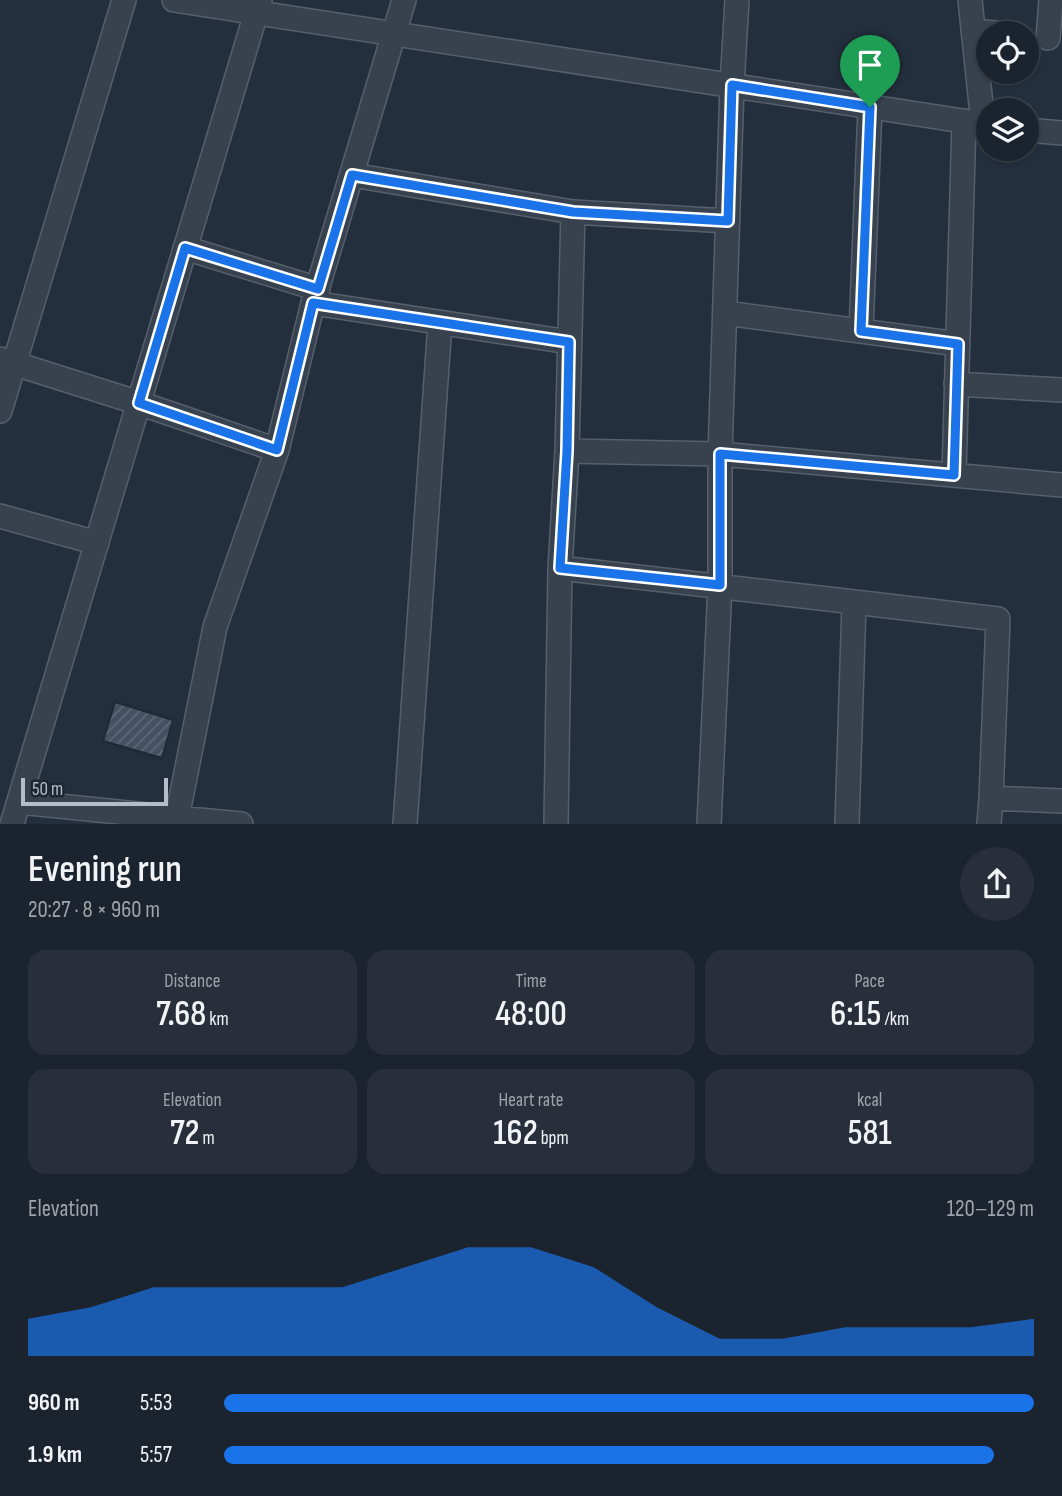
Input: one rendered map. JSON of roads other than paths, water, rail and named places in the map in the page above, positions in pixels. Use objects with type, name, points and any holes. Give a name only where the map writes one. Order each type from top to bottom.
[{"type":"street","points":[[0,411],[7,361],[124,0]]},
{"type":"street","points":[[174,0],[258,6],[395,34],[976,123]]},
{"type":"street","points":[[177,818],[215,627],[277,450],[315,296],[404,0]]},
{"type":"street","points":[[970,0],[980,21]]},
{"type":"street","points":[[1046,38],[1051,0]]},
{"type":"street","points":[[709,824],[720,585],[720,454],[732,85],[731,3]]},
{"type":"street","points":[[12,824],[258,6]]},
{"type":"street","points":[[861,331],[870,107]]},
{"type":"street","points":[[1039,131],[1062,133]]},
{"type":"street","points":[[954,475],[958,344],[976,155]]},
{"type":"street","points":[[352,175],[573,212],[728,221]]},
{"type":"street","points":[[556,824],[560,568],[567,451],[573,212]]},
{"type":"street","points":[[185,248],[315,296],[440,323],[569,342]]},
{"type":"street","points":[[725,313],[958,344]]},
{"type":"street","points":[[405,824],[440,323]]},
{"type":"street","points":[[7,361],[277,450]]},
{"type":"street","points":[[956,384],[1062,390]]},
{"type":"street","points":[[567,451],[720,454],[1062,485]]},
{"type":"street","points":[[0,516],[97,543]]},
{"type":"street","points":[[560,568],[998,619],[989,824]]},
{"type":"street","points":[[847,824],[854,603]]},
{"type":"street","points":[[991,798],[1062,801]]},
{"type":"street","points":[[19,802],[240,824]]}]
